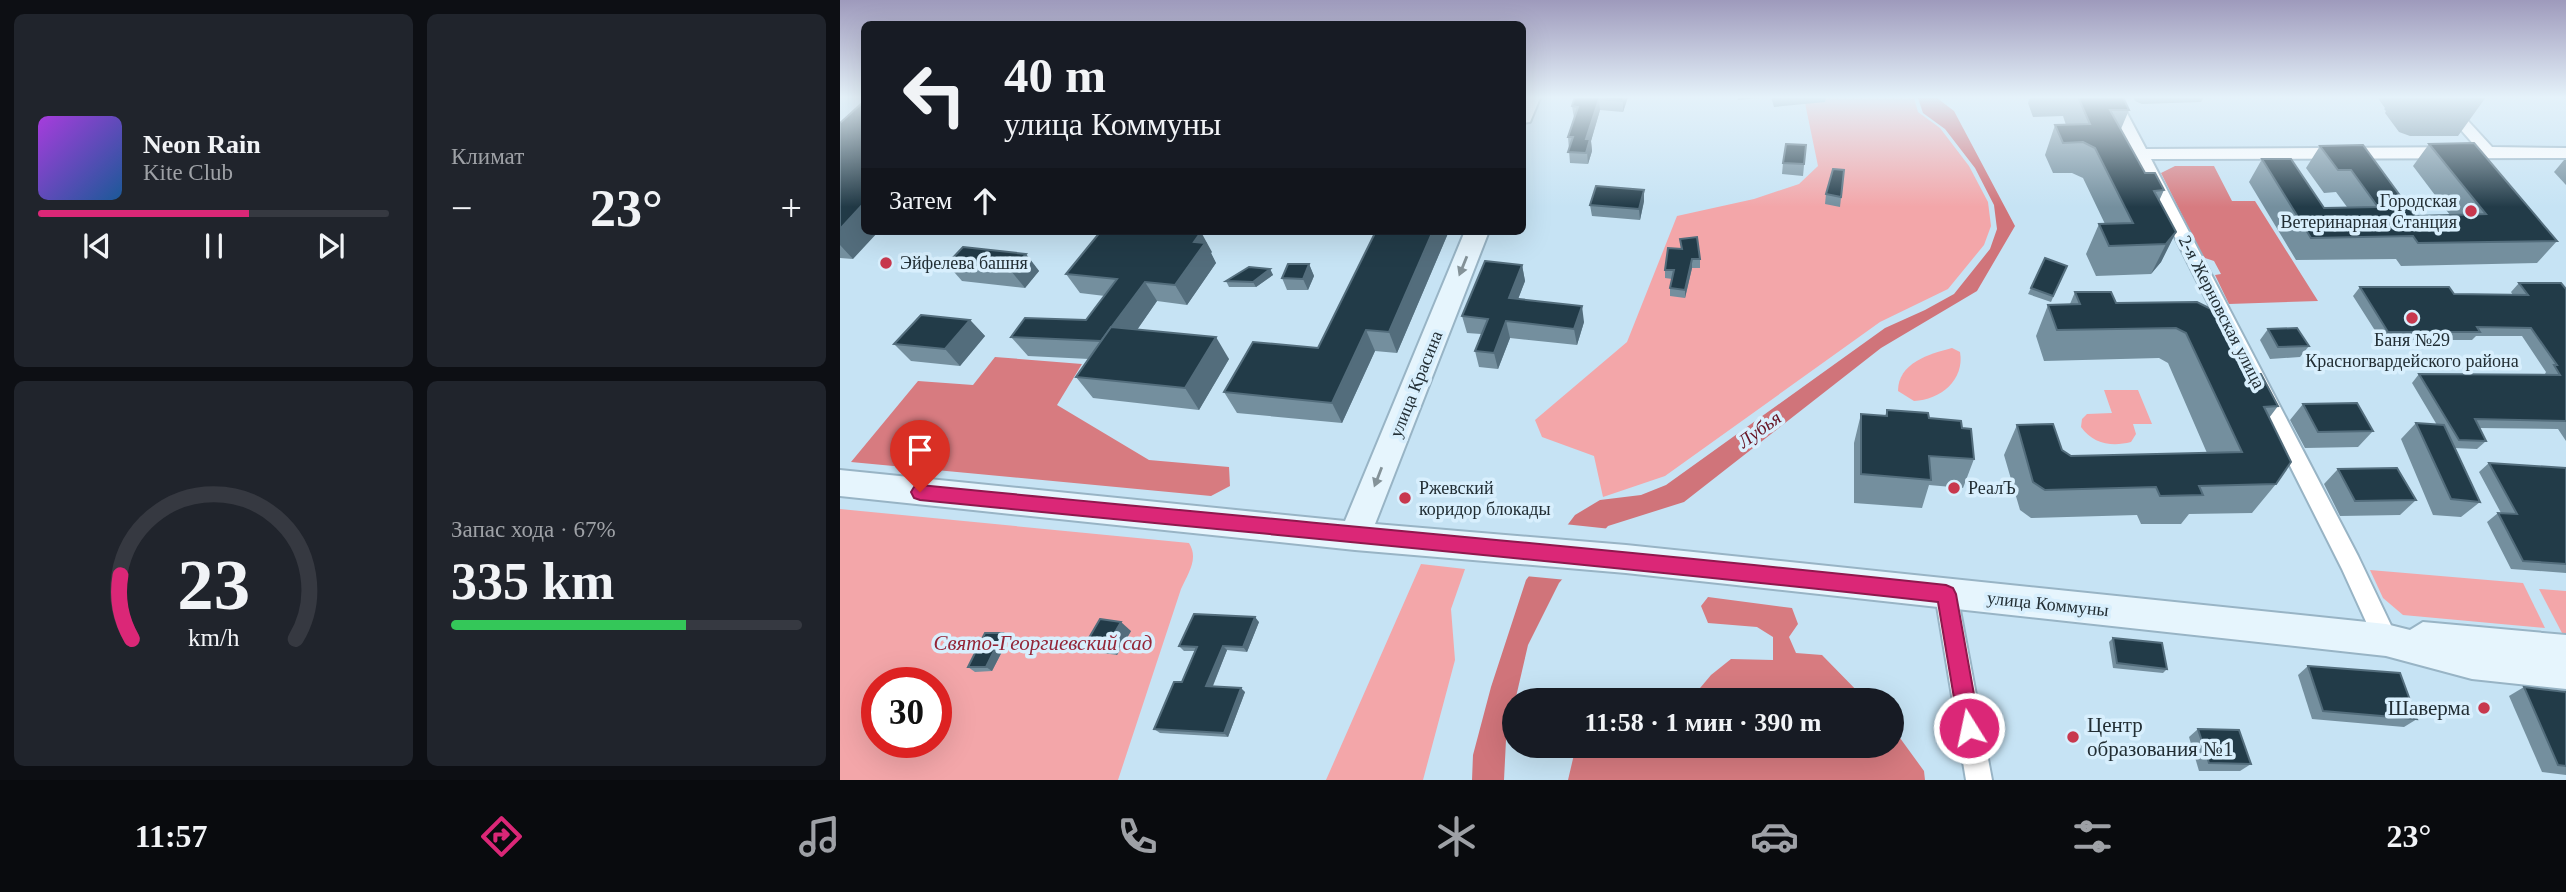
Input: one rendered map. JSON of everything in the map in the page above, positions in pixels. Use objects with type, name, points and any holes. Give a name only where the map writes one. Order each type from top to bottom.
[{"type":"main road","name":"улица Красина","points":[[1355,536],[1474,235]]},
{"type":"main road","points":[[840,483],[1355,536]]},
{"type":"main road","name":"улица Коммуны","points":[[1355,536],[1626,559],[2386,640],[2472,662],[2566,672]]},
{"type":"main road","name":"улица Коммуны","points":[[2386,640],[2420,637],[2463,639],[2566,651]]},
{"type":"street","name":"2-я Жерновская улица","points":[[2131,134],[2342,548],[2386,640]]},
{"type":"street","points":[[2473,134],[2488,152]]},
{"type":"street","points":[[2141,154],[2566,153]]},
{"type":"street","points":[[1946,594],[1979,780]]},
{"type":"green space","points":[[1811,134],[1945,134],[1969,166],[1988,202],[1991,226],[1984,245],[1948,289],[1880,322],[1665,476],[1603,497],[1594,456],[1542,437],[1535,420],[1627,342],[1677,216],[1754,199],[1799,184],[1818,166]]},
{"type":"green space","points":[[1952,348],[1960,352],[1961,362],[1949,387],[1933,397],[1914,401],[1898,391],[1903,373],[1916,361]]},
{"type":"green space","points":[[2104,390],[2138,390],[2152,424],[2133,424],[2136,434],[2131,442],[2110,444],[2091,437],[2081,427],[2082,419],[2087,414],[2112,413]]},
{"type":"green space","name":"Свято-Георгиевский сад","points":[[840,509],[1189,543],[1193,560],[1118,780],[840,780]]},
{"type":"green space","points":[[1421,564],[1465,569],[1451,609],[1455,660],[1423,780],[1326,780]]},
{"type":"green space","points":[[2370,570],[2523,583],[2545,628],[2403,615],[2383,598]]},
{"type":"green space","points":[[2539,589],[2566,591],[2566,633],[2562,633]]},
{"type":"shaded area","points":[[2175,166],[2214,166],[2232,201],[2255,201],[2318,301],[2229,304],[2215,275],[2221,274],[2214,261],[2199,256],[2194,247],[2197,245],[2161,173]]},
{"type":"shaded area","points":[[995,357],[1082,364],[1057,405],[1149,460],[1229,467],[1230,486],[1211,496],[851,462],[918,381],[973,385]]},
{"type":"shaded area","points":[[1708,597],[1792,608],[1798,624],[1789,637],[1796,653],[1822,655],[1854,688],[1700,688],[1731,659],[1773,660],[1773,637],[1757,627],[1708,623],[1701,606]]},
{"type":"shaded area","points":[[1904,744],[1924,771],[1925,780],[1568,780],[1573,758],[1904,758]]},
{"type":"water","name":"Лубья","points":[[1949,134],[1966,134],[2015,226],[1977,291],[1881,348],[1684,502],[1608,526],[1559,583],[1528,645],[1518,688],[1502,688],[1504,780],[1472,780],[1473,755],[1491,687],[1526,580],[1575,515],[1600,500],[1641,495],[1666,485],[1885,328],[1954,294],[1990,249],[1997,229],[1994,205],[1975,168]]},
{"type":"pier","points":[[1564,524],[1611,529],[1567,580],[1525,576]]},
{"type":"building","points":[[840,134],[861,134],[861,206],[840,229]]},
{"type":"building","points":[[1569,134],[1587,134],[1586,139],[1590,139],[1586,153],[1568,152],[1573,137],[1568,137]]},
{"type":"building","points":[[2059,134],[2124,134],[2145,173],[2155,173],[2164,190],[2154,191],[2176,232],[2166,244],[2109,246],[2099,224],[2133,223],[2095,148],[2083,142],[2063,143]]},
{"type":"building","points":[[2474,143],[2557,241],[2418,243],[2413,236],[2311,238],[2262,159],[2291,159],[2324,208],[2378,207],[2351,170],[2338,170],[2320,146],[2363,145],[2415,216],[2486,214],[2429,144]]},
{"type":"building","points":[[1786,144],[1806,145],[1804,164],[1783,163]]},
{"type":"building","points":[[1833,169],[1844,170],[1841,197],[1826,194]]},
{"type":"building","points":[[1596,186],[1644,190],[1639,209],[1590,205]]},
{"type":"building","points":[[1098,235],[1199,235],[1194,242],[1205,243],[1175,285],[1145,282],[1101,341],[1011,337],[1025,318],[1086,320],[1117,279],[1066,274]]},
{"type":"building","points":[[1374,235],[1431,235],[1389,332],[1366,330],[1332,403],[1224,392],[1253,342],[1318,348]]},
{"type":"building","points":[[1697,237],[1700,259],[1692,259],[1685,290],[1670,288],[1674,270],[1665,270],[1668,248],[1682,249],[1680,239]]},
{"type":"building","points":[[963,247],[1026,254],[1011,271],[947,264]]},
{"type":"building","points":[[2045,258],[2067,266],[2053,296],[2031,288]]},
{"type":"building","points":[[1485,261],[1522,265],[1509,298],[1582,306],[1574,329],[1506,321],[1494,353],[1475,351],[1488,319],[1462,316]]},
{"type":"building","points":[[1288,264],[1309,264],[1303,279],[1282,278]]},
{"type":"building","points":[[1249,267],[1270,269],[1253,282],[1226,281]]},
{"type":"building","points":[[2519,283],[2561,283],[2566,289],[2566,421],[2475,419],[2486,441],[2459,440],[2419,374],[2560,375],[2554,365],[2557,365],[2531,328],[2477,327],[2480,332],[2388,332],[2360,287],[2449,287],[2454,294],[2528,295]]},
{"type":"building","points":[[2075,292],[2111,292],[2116,303],[2197,302],[2215,311],[2247,374],[2261,374],[2278,406],[2264,407],[2291,462],[2276,484],[2199,486],[2203,495],[2160,496],[2156,487],[2045,490],[2033,482],[2017,425],[2053,424],[2062,450],[2071,456],[2242,452],[2186,333],[2176,328],[2057,330],[2048,305],[2080,304]]},
{"type":"building","points":[[921,315],[970,320],[945,349],[894,344]]},
{"type":"building","points":[[1111,327],[1216,337],[1185,388],[1076,377]]},
{"type":"building","points":[[2297,328],[2309,346],[2278,347],[2268,329]]},
{"type":"building","points":[[2357,403],[2373,431],[2318,432],[2303,404]]},
{"type":"building","points":[[1887,410],[1928,413],[1929,418],[1961,421],[1962,428],[1971,429],[1974,459],[1929,456],[1931,480],[1861,474],[1861,414],[1887,416]]},
{"type":"building","points":[[2416,423],[2444,425],[2480,502],[2451,499]]},
{"type":"building","points":[[2489,463],[2566,468],[2566,564],[2523,561],[2498,513],[2517,514]]},
{"type":"building","points":[[2397,468],[2416,500],[2355,501],[2338,469]]},
{"type":"building","points":[[1194,614],[1255,617],[1243,647],[1223,646],[1206,686],[1241,688],[1224,733],[1154,729],[1174,682],[1182,682],[1197,647],[1179,646]]},
{"type":"building","points":[[1100,619],[1121,622],[1107,646],[1086,643]]},
{"type":"building","points":[[985,633],[1003,633],[986,667],[968,667]]},
{"type":"building","points":[[2113,638],[2162,643],[2167,669],[2117,663]]},
{"type":"building","points":[[2308,666],[2400,673],[2417,719],[2323,711]]},
{"type":"building","points":[[2524,687],[2566,692],[2566,766],[2558,765]]},
{"type":"building","points":[[2198,729],[2239,730],[2251,764],[2209,763]]},
{"type":"place","name":"Городская Ветеринарная Станция","points":[[2471,211]]},
{"type":"place","name":"Эйфелева башня","points":[[886,263]]},
{"type":"place","name":"Баня №29 Красногвардейского района","points":[[2412,318]]},
{"type":"place","name":"РеалЪ","points":[[1954,488]]},
{"type":"place","name":"Ржевский коридор блокады","points":[[1405,498]]},
{"type":"place","name":"Шаверма","points":[[2484,708]]},
{"type":"place","name":"Центр образования №1","points":[[2073,737]]},
{"type":"route","points":[[920,492],[1404,541],[1626,559],[1946,594],[1969,728]]}]
